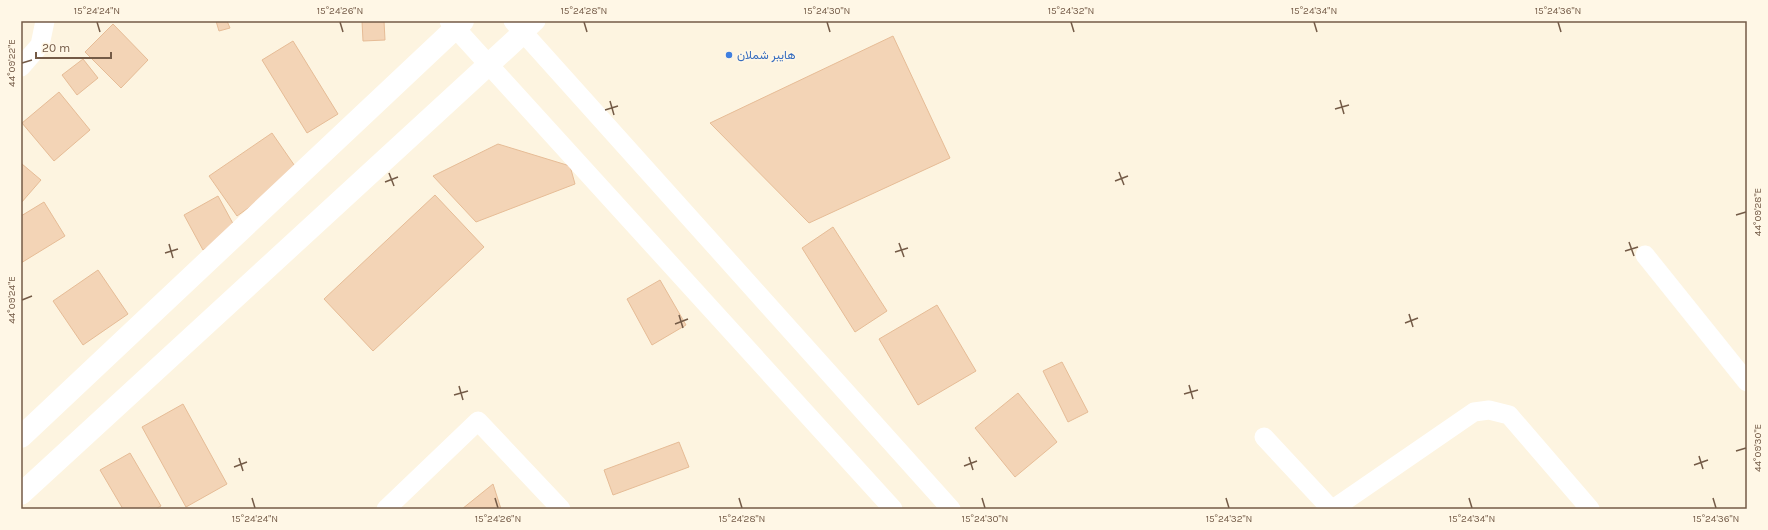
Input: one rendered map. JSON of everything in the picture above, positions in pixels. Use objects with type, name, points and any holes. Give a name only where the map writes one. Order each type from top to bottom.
[{"type":"street","points":[[21,67],[40,45],[45,21]]},
{"type":"street","points":[[21,437],[456,23],[490,66],[893,509]]},
{"type":"street","points":[[21,494],[490,66],[524,25],[951,509]]},
{"type":"street","points":[[1645,255],[1747,382]]},
{"type":"street","points":[[1264,436],[1332,509],[1474,412],[1489,410],[1509,415],[1590,509]]},
{"type":"street","points":[[386,509],[478,421],[560,509]]},
{"type":"building","points":[[216,21],[227,21],[230,28],[219,31]]},
{"type":"building","points":[[362,21],[384,21],[385,40],[363,41]]},
{"type":"building","points":[[113,24],[148,60],[121,88],[85,52]]},
{"type":"building","points":[[893,36],[950,158],[809,223],[710,123]]},
{"type":"building","points":[[293,41],[338,114],[307,133],[262,60]]},
{"type":"building","points":[[83,59],[98,78],[77,95],[62,75]]},
{"type":"building","points":[[59,92],[90,130],[54,161],[22,123]]},
{"type":"building","points":[[272,133],[299,172],[237,216],[209,176]]},
{"type":"building","points":[[498,144],[570,166],[575,184],[476,222],[433,176]]},
{"type":"building","points":[[22,164],[41,180],[21,203],[21,165]]},
{"type":"building","points":[[435,195],[484,247],[373,351],[324,299]]},
{"type":"building","points":[[218,196],[237,231],[203,250],[184,215]]},
{"type":"building","points":[[44,202],[65,236],[21,263],[21,216]]},
{"type":"building","points":[[833,227],[887,311],[855,332],[802,248]]},
{"type":"building","points":[[98,270],[128,314],[83,345],[53,301]]},
{"type":"building","points":[[660,280],[686,325],[652,345],[627,299]]},
{"type":"building","points":[[937,305],[976,371],[918,405],[879,339]]},
{"type":"building","points":[[1062,362],[1088,412],[1068,422],[1043,371]]},
{"type":"building","points":[[1018,393],[1057,442],[1015,477],[975,428]]},
{"type":"building","points":[[183,404],[227,484],[186,507],[142,427]]},
{"type":"building","points":[[679,442],[689,467],[613,495],[604,470]]},
{"type":"building","points":[[130,453],[161,506],[155,509],[123,509],[100,470]]},
{"type":"building","points":[[493,484],[501,509],[462,509]]},
{"type":"place","name":"هايبر شملان","points":[[729,55]]}]
